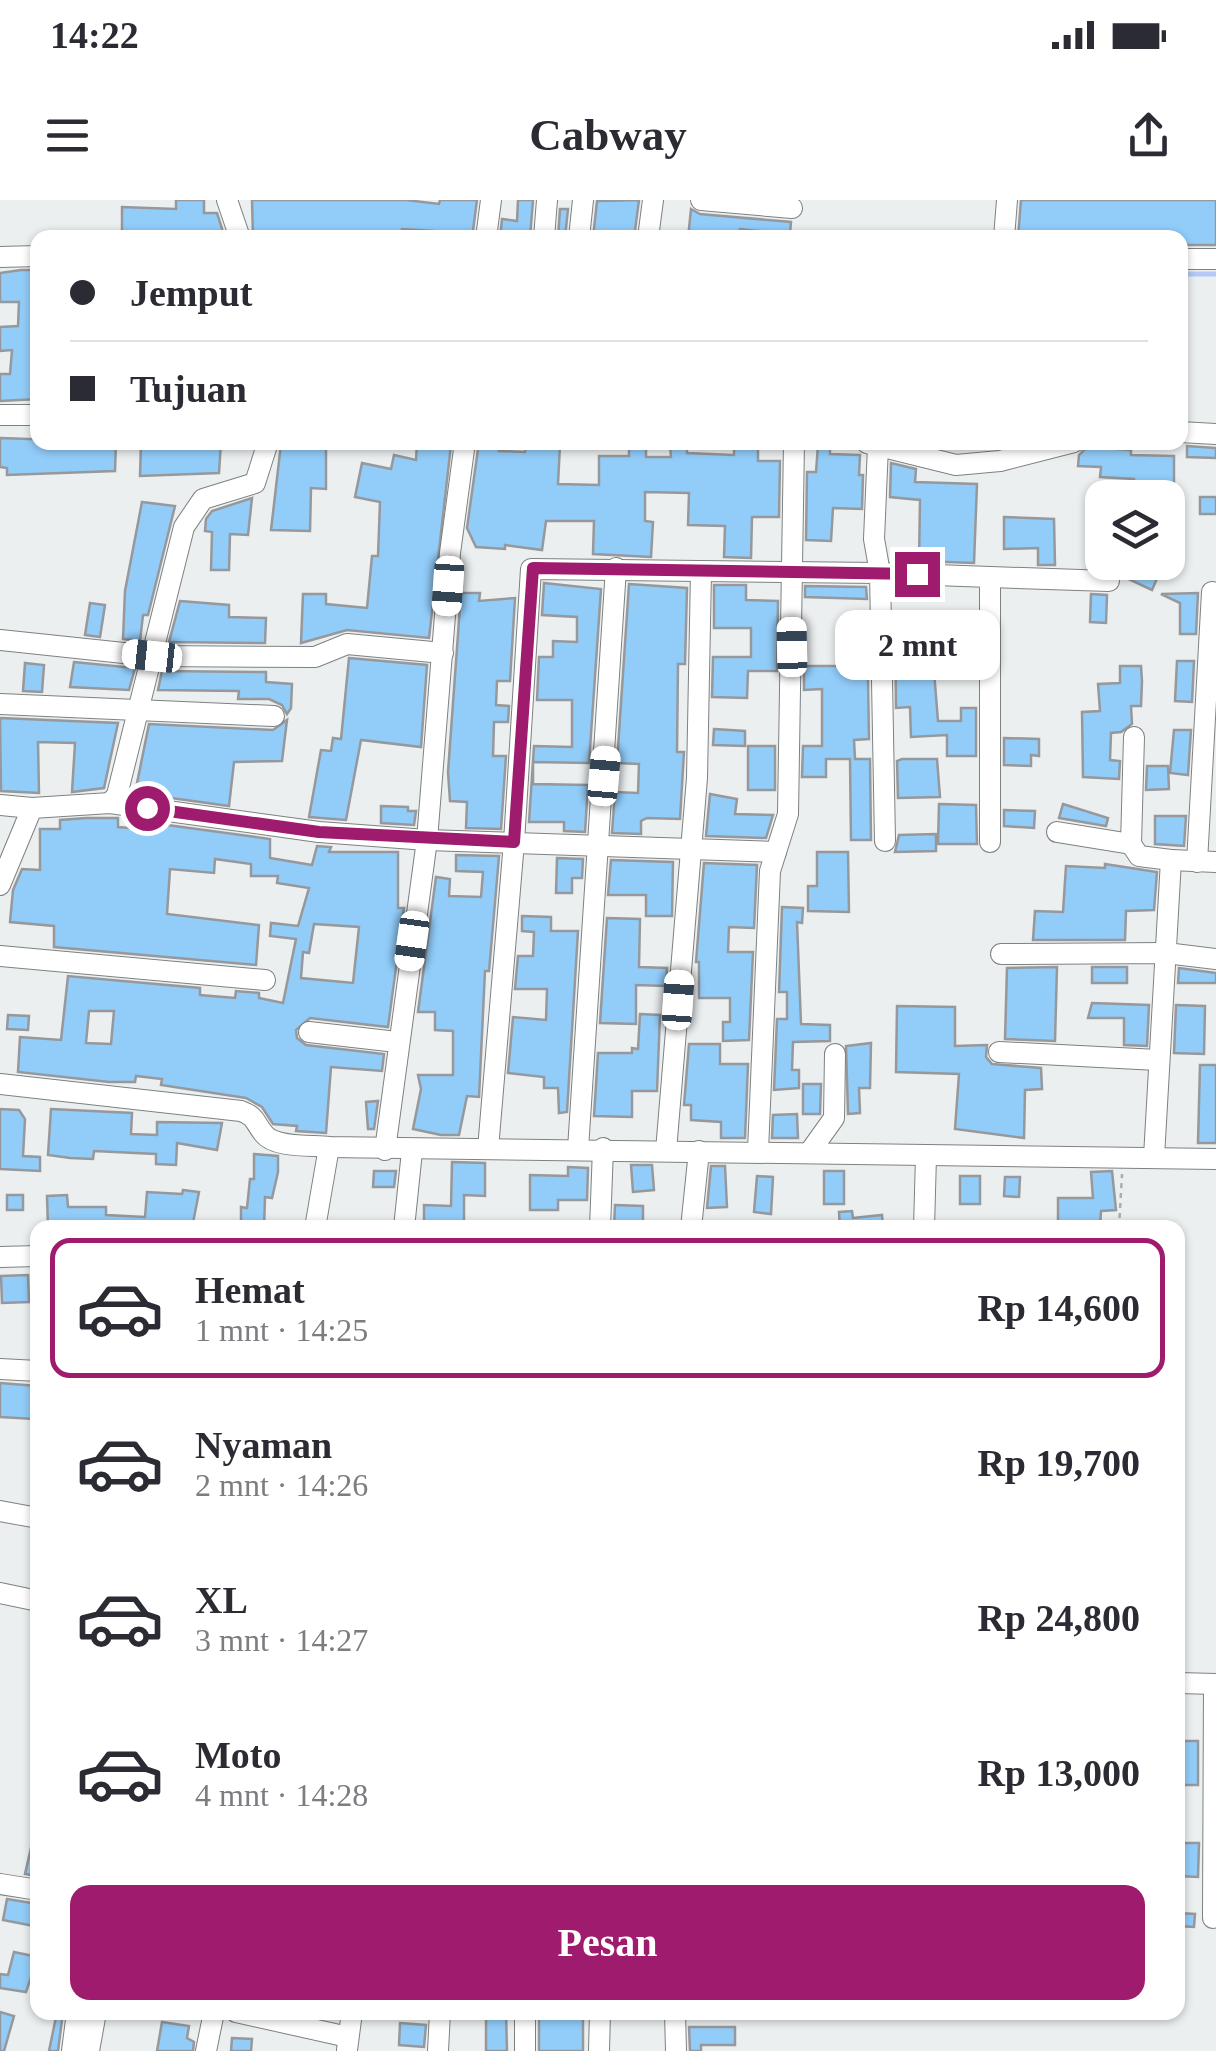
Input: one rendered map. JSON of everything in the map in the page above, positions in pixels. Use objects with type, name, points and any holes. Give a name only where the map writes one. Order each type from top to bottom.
[{"type":"street","points":[[227,200],[237,230]]},
{"type":"street","points":[[487,230],[491,200]]},
{"type":"street","points":[[545,230],[547,200]]},
{"type":"street","points":[[580,230],[583,200]]},
{"type":"street","points":[[649,230],[653,200]]},
{"type":"street","points":[[701,200],[792,208]]},
{"type":"street","points":[[1005,230],[1007,200]]},
{"type":"street","points":[[0,257],[30,256]]},
{"type":"street","points":[[1188,259],[1216,260]]},
{"type":"street","points":[[0,415],[30,415]]},
{"type":"street","points":[[1188,432],[1216,434]]},
{"type":"street","points":[[110,803],[116,795],[190,515],[203,499],[255,483],[265,450]]},
{"type":"street","points":[[385,1150],[428,840],[464,450]]},
{"type":"street","points":[[758,1151],[770,871],[788,814],[794,450]]},
{"type":"street","points":[[871,450],[874,539],[880,573],[885,842]]},
{"type":"street","points":[[922,450],[956,466],[981,465],[1042,450]]},
{"type":"street","points":[[488,1149],[514,842],[530,571],[540,567],[616,568],[1109,581]]},
{"type":"street","points":[[578,1149],[616,568]]},
{"type":"street","points":[[666,1150],[697,778],[701,572]]},
{"type":"street","points":[[990,577],[990,842]]},
{"type":"street","points":[[1134,738],[1131,844],[1139,856],[1207,862],[1212,592]]},
{"type":"street","points":[[0,640],[152,656],[315,657],[348,644],[443,653]]},
{"type":"street","points":[[0,704],[274,716]]},
{"type":"street","points":[[0,805],[32,808],[110,803],[306,830],[428,840],[776,852]]},
{"type":"street","points":[[0,885],[32,808]]},
{"type":"street","points":[[1056,832],[1131,844]]},
{"type":"street","points":[[1154,1157],[1171,860]]},
{"type":"street","points":[[1001,954],[1166,954],[1216,958]]},
{"type":"street","points":[[0,956],[265,980]]},
{"type":"street","points":[[308,1032],[397,1042]]},
{"type":"street","points":[[999,1052],[1158,1060]]},
{"type":"street","points":[[809,1153],[834,1118],[835,1054]]},
{"type":"street","points":[[0,1084],[242,1111],[255,1117],[266,1136],[275,1140],[385,1150],[603,1148],[1216,1159]]},
{"type":"street","points":[[316,1220],[329,1146]]},
{"type":"street","points":[[600,1220],[603,1148]]},
{"type":"street","points":[[405,1220],[412,1151]]},
{"type":"street","points":[[692,1220],[699,1151]]},
{"type":"street","points":[[924,1220],[926,1156]]},
{"type":"street","points":[[0,1256],[30,1256]]},
{"type":"street","points":[[0,1369],[30,1370]]},
{"type":"street","points":[[0,1511],[30,1517]]},
{"type":"street","points":[[0,1593],[30,1599]]},
{"type":"street","points":[[1185,1682],[1215,1684],[1212,1918]]},
{"type":"street","points":[[0,1884],[30,1889]]},
{"type":"street","points":[[72,2051],[76,2020]]},
{"type":"street","points":[[88,2051],[94,2020]]},
{"type":"street","points":[[206,2051],[212,2020]]},
{"type":"street","points":[[264,2020],[348,2044]]},
{"type":"street","points":[[438,2051],[440,2020]]},
{"type":"street","points":[[525,2020],[526,2051]]},
{"type":"street","points":[[600,2020],[600,2051]]},
{"type":"street","points":[[676,2020],[676,2051]]},
{"type":"path","points":[[1119,1220],[1123,1160]]},
{"type":"building","points":[[176,200],[204,200],[204,213],[217,213],[222,230],[122,230],[122,207],[176,209]]},
{"type":"building","points":[[252,200],[406,200],[439,204],[440,200],[477,200],[473,230],[253,230]]},
{"type":"building","points":[[518,200],[533,200],[531,230],[501,230],[502,219],[517,221]]},
{"type":"building","points":[[639,200],[635,230],[594,230],[597,201]]},
{"type":"building","points":[[1021,200],[1216,200],[1216,245],[1188,245],[1188,230],[1019,230]]},
{"type":"building","points":[[560,209],[568,209],[566,230],[559,230]]},
{"type":"building","points":[[691,209],[700,214],[791,222],[790,230],[689,230]]},
{"type":"building","points":[[30,270],[30,399],[0,401],[0,374],[10,374],[12,350],[0,351],[0,327],[18,326],[19,302],[0,302],[0,273]]},
{"type":"building","points":[[0,438],[30,439],[30,450],[116,450],[115,471],[7,475],[7,468],[0,467]]},
{"type":"building","points":[[1188,446],[1216,448],[1216,458],[1187,457]]},
{"type":"building","points":[[141,450],[220,450],[219,473],[140,476]]},
{"type":"building","points":[[280,450],[326,450],[326,489],[311,488],[310,531],[271,530]]},
{"type":"building","points":[[417,450],[450,450],[429,638],[347,630],[301,643],[303,594],[326,594],[326,604],[367,608],[372,556],[378,556],[380,502],[355,497],[362,463],[391,469],[394,455],[416,460]]},
{"type":"building","points":[[478,450],[560,450],[558,484],[599,485],[599,456],[629,456],[629,450],[646,450],[646,457],[671,457],[670,450],[734,455],[734,450],[758,450],[758,461],[780,461],[779,517],[752,517],[751,558],[724,557],[725,526],[688,525],[689,493],[645,492],[645,521],[653,522],[651,557],[593,554],[594,521],[546,521],[542,550],[505,545],[505,549],[476,547],[467,528]]},
{"type":"building","points":[[818,450],[860,455],[862,509],[833,508],[831,541],[806,540],[807,472],[816,472]]},
{"type":"building","points":[[1084,450],[1131,450],[1131,455],[1174,456],[1174,480],[1100,477],[1101,467],[1078,466]]},
{"type":"building","points":[[891,463],[916,469],[915,482],[977,484],[974,563],[919,561],[920,500],[890,497]]},
{"type":"building","points":[[1200,497],[1216,497],[1216,514],[1200,514]]},
{"type":"building","points":[[252,498],[248,535],[230,534],[229,570],[211,570],[212,532],[205,531],[206,519],[212,511]]},
{"type":"building","points":[[142,502],[175,506],[148,615],[143,615],[140,641],[123,639],[125,591]]},
{"type":"building","points":[[1004,517],[1054,519],[1055,565],[1038,565],[1038,548],[1004,549]]},
{"type":"building","points":[[1131,580],[1156,580],[1152,590]]},
{"type":"building","points":[[544,583],[601,589],[589,763],[533,762],[533,784],[588,785],[585,832],[564,831],[564,822],[529,822],[534,746],[572,747],[572,700],[537,700],[539,657],[553,657],[553,641],[577,642],[577,617],[542,615]]},
{"type":"building","points":[[629,584],[687,588],[685,664],[678,664],[677,752],[684,752],[680,819],[647,818],[641,821],[641,834],[612,833],[615,792],[638,793],[639,764],[617,763]]},
{"type":"building","points":[[714,585],[746,585],[746,600],[778,601],[777,671],[748,671],[747,698],[712,697],[713,657],[751,657],[751,628],[714,628]]},
{"type":"building","points":[[805,586],[866,587],[867,599],[805,597]]},
{"type":"building","points":[[894,587],[933,589],[932,600],[894,599]]},
{"type":"building","points":[[461,593],[480,593],[479,601],[515,598],[510,681],[497,681],[496,705],[509,706],[508,722],[494,722],[493,756],[506,756],[501,829],[466,828],[467,802],[450,801],[448,772]]},
{"type":"building","points":[[1198,593],[1196,634],[1180,634],[1180,603],[1161,594]]},
{"type":"building","points":[[1091,594],[1107,595],[1106,623],[1090,622]]},
{"type":"building","points":[[180,601],[229,605],[229,617],[266,618],[265,643],[169,642]]},
{"type":"building","points":[[90,603],[105,605],[100,637],[85,635]]},
{"type":"building","points":[[895,621],[930,621],[938,721],[961,721],[961,708],[976,708],[976,756],[947,756],[947,735],[911,737],[910,707],[896,708]]},
{"type":"building","points":[[843,622],[867,622],[869,739],[854,740],[855,759],[870,759],[871,840],[851,840],[850,759],[826,759],[826,777],[802,777],[803,746],[822,746],[822,689],[804,690],[804,666],[843,666]]},
{"type":"building","points":[[349,658],[427,665],[421,747],[361,740],[346,820],[309,817],[321,750],[331,751],[333,738],[341,739]]},
{"type":"building","points":[[1177,661],[1194,661],[1192,702],[1175,701]]},
{"type":"building","points":[[74,662],[135,668],[129,690],[70,687]]},
{"type":"building","points":[[25,663],[44,665],[42,692],[23,691]]},
{"type":"building","points":[[1120,666],[1141,666],[1142,681],[1141,706],[1131,706],[1132,724],[1121,732],[1111,733],[1110,760],[1120,761],[1119,779],[1083,777],[1082,712],[1100,711],[1098,684],[1120,683]]},
{"type":"building","points":[[162,671],[266,672],[266,682],[292,684],[291,708],[287,714],[282,705],[269,699],[238,699],[239,691],[158,690]]},
{"type":"building","points":[[0,718],[118,723],[104,788],[72,792],[75,743],[38,742],[39,793],[1,791]]},
{"type":"building","points":[[287,720],[282,761],[234,762],[229,806],[135,793],[149,724],[273,730]]},
{"type":"building","points":[[714,729],[745,731],[745,746],[713,745]]},
{"type":"building","points":[[1174,730],[1191,730],[1188,775],[1170,773]]},
{"type":"building","points":[[1004,738],[1039,739],[1039,756],[1031,755],[1031,766],[1004,765]]},
{"type":"building","points":[[748,746],[775,746],[775,790],[748,790]]},
{"type":"building","points":[[937,759],[940,797],[898,798],[897,761]]},
{"type":"building","points":[[1147,766],[1168,766],[1169,789],[1146,790]]},
{"type":"building","points":[[710,794],[737,799],[735,814],[773,815],[766,838],[706,836]]},
{"type":"building","points":[[939,804],[976,805],[977,844],[938,844]]},
{"type":"building","points":[[1063,804],[1108,818],[1106,826],[1059,818]]},
{"type":"building","points":[[381,806],[416,811],[414,825],[381,823]]},
{"type":"building","points":[[1004,810],[1035,811],[1034,828],[1004,826]]},
{"type":"building","points":[[1155,816],[1186,816],[1184,846],[1155,844]]},
{"type":"building","points":[[118,818],[118,827],[129,828],[130,820],[270,839],[270,858],[312,865],[317,846],[331,847],[329,852],[398,852],[398,908],[404,908],[388,1027],[310,1018],[296,1030],[297,1038],[306,1045],[384,1054],[382,1071],[331,1067],[326,1133],[296,1131],[297,1126],[273,1124],[262,1107],[246,1098],[161,1085],[162,1079],[136,1076],[135,1082],[109,1082],[18,1072],[20,1037],[61,1040],[68,976],[200,988],[200,995],[235,998],[236,991],[259,993],[259,998],[283,1003],[296,939],[270,936],[271,923],[298,926],[309,888],[277,883],[278,876],[251,876],[251,864],[215,859],[214,873],[170,869],[167,914],[259,925],[256,965],[54,947],[54,926],[10,922],[13,890],[22,869],[40,870],[40,829],[60,829],[60,820]],"holes":[[[314,924],[359,927],[353,983],[301,978],[303,952],[309,953]],[[89,1011],[114,1011],[111,1044],[86,1043]]]},
{"type":"building","points":[[936,834],[936,851],[895,852],[899,835]]},
{"type":"building","points":[[817,852],[848,852],[849,912],[808,911],[808,886],[817,886]]},
{"type":"building","points":[[456,855],[499,856],[489,971],[485,971],[479,1097],[467,1096],[459,1135],[441,1135],[413,1129],[421,1089],[418,1075],[453,1075],[453,1031],[435,1030],[435,1012],[418,1012],[436,877],[450,879],[449,896],[481,897],[483,872],[456,871]]},
{"type":"building","points":[[557,858],[583,859],[582,878],[572,878],[572,893],[556,893]]},
{"type":"building","points":[[611,860],[673,862],[672,916],[646,916],[646,895],[608,895]]},
{"type":"building","points":[[704,863],[757,865],[754,928],[729,927],[728,952],[753,952],[749,1040],[723,1041],[723,1022],[730,1022],[730,998],[699,998],[696,962]]},
{"type":"building","points":[[1105,864],[1157,872],[1154,910],[1126,911],[1125,940],[1033,940],[1035,911],[1063,912],[1066,866],[1105,868]]},
{"type":"building","points":[[782,907],[803,908],[802,923],[797,922],[801,1024],[830,1025],[830,1041],[793,1042],[792,1070],[799,1070],[799,1088],[774,1090],[777,1019],[787,1019],[787,992],[779,992]]},
{"type":"building","points":[[522,916],[551,917],[551,931],[578,931],[567,1112],[559,1113],[558,1088],[544,1088],[544,1077],[508,1073],[513,1017],[546,1020],[547,989],[515,989],[518,956],[533,956],[534,932],[522,931]]},
{"type":"building","points":[[607,918],[640,919],[639,967],[667,968],[666,986],[636,985],[636,1024],[600,1023]]},
{"type":"building","points":[[1057,967],[1055,1041],[1005,1039],[1007,968]]},
{"type":"building","points":[[1092,967],[1127,967],[1127,983],[1092,983]]},
{"type":"building","points":[[1179,968],[1216,973],[1216,983],[1178,983]]},
{"type":"building","points":[[1092,1003],[1149,1005],[1147,1046],[1124,1045],[1124,1018],[1088,1018]]},
{"type":"building","points":[[1176,1005],[1205,1006],[1204,1054],[1174,1053]]},
{"type":"building","points":[[897,1006],[955,1007],[955,1046],[987,1045],[986,1057],[992,1064],[1041,1068],[1042,1089],[1025,1090],[1024,1138],[955,1129],[959,1074],[896,1072]]},
{"type":"building","points":[[640,1014],[660,1015],[657,1091],[632,1091],[632,1117],[594,1116],[598,1053],[632,1053],[632,1048],[638,1049]]},
{"type":"building","points":[[8,1015],[29,1016],[28,1030],[7,1029]]},
{"type":"building","points":[[871,1043],[870,1088],[859,1088],[860,1113],[848,1114],[846,1046]]},
{"type":"building","points":[[689,1044],[720,1044],[720,1064],[748,1064],[745,1138],[721,1138],[721,1122],[691,1120],[691,1105],[684,1105]]},
{"type":"building","points":[[1200,1065],[1216,1065],[1216,1143],[1198,1143]]},
{"type":"building","points":[[803,1084],[821,1084],[820,1114],[803,1114]]},
{"type":"building","points":[[378,1101],[374,1129],[368,1129],[366,1102]]},
{"type":"building","points":[[0,1109],[19,1110],[25,1119],[23,1156],[40,1157],[40,1171],[0,1169]]},
{"type":"building","points":[[51,1109],[132,1113],[131,1134],[157,1135],[157,1122],[222,1123],[217,1150],[177,1143],[176,1165],[156,1164],[156,1154],[94,1151],[93,1159],[70,1158],[48,1155]]},
{"type":"building","points":[[797,1114],[798,1138],[772,1138],[773,1115]]},
{"type":"building","points":[[254,1154],[278,1156],[272,1198],[265,1197],[264,1220],[241,1220],[241,1207],[247,1208],[250,1179],[254,1179]]},
{"type":"building","points":[[452,1162],[485,1163],[485,1196],[464,1195],[464,1220],[424,1220],[424,1205],[451,1206]]},
{"type":"building","points":[[631,1165],[652,1165],[654,1190],[633,1192]]},
{"type":"building","points":[[711,1166],[725,1166],[727,1207],[707,1208]]},
{"type":"building","points":[[568,1167],[588,1168],[587,1200],[558,1200],[558,1210],[530,1210],[530,1175],[568,1176]]},
{"type":"building","points":[[374,1171],[396,1171],[394,1187],[373,1187]]},
{"type":"building","points":[[824,1171],[844,1171],[844,1204],[824,1204]]},
{"type":"building","points":[[1112,1171],[1116,1210],[1101,1211],[1100,1220],[1058,1220],[1058,1198],[1093,1198],[1091,1172]]},
{"type":"building","points":[[757,1176],[773,1177],[771,1214],[754,1212]]},
{"type":"building","points":[[960,1176],[980,1176],[980,1204],[960,1204]]},
{"type":"building","points":[[1005,1177],[1020,1177],[1019,1197],[1004,1196]]},
{"type":"building","points":[[183,1190],[199,1192],[194,1220],[48,1220],[47,1196],[67,1195],[68,1207],[106,1207],[106,1215],[145,1217],[147,1192],[182,1194]]},
{"type":"building","points":[[7,1195],[23,1195],[23,1210],[7,1210]]},
{"type":"building","points":[[615,1205],[643,1206],[643,1220],[614,1220]]},
{"type":"building","points":[[852,1211],[853,1218],[882,1215],[882,1220],[840,1220],[839,1212]]},
{"type":"building","points":[[28,1275],[29,1302],[2,1303],[1,1276]]},
{"type":"building","points":[[0,1383],[30,1385],[30,1419],[0,1417]]},
{"type":"building","points":[[1185,1741],[1198,1741],[1198,1785],[1185,1785]]},
{"type":"building","points":[[1185,1843],[1199,1843],[1198,1877],[1185,1876]]},
{"type":"building","points":[[7,1899],[30,1903],[30,1925],[3,1920]]},
{"type":"building","points":[[1185,1913],[1195,1914],[1194,1927],[1185,1926]]},
{"type":"building","points":[[14,1952],[30,1955],[26,1992],[0,1988],[0,1974],[8,1975]]},
{"type":"building","points":[[0,2012],[14,2016],[4,2051],[0,2051]]},
{"type":"building","points":[[55,2020],[62,2020],[58,2051],[49,2051]]},
{"type":"building","points":[[486,2020],[506,2020],[507,2051],[486,2051]]},
{"type":"building","points":[[539,2020],[583,2020],[583,2051],[539,2051]]},
{"type":"building","points":[[162,2022],[189,2026],[187,2038],[194,2042],[193,2051],[157,2051]]},
{"type":"building","points":[[400,2023],[426,2025],[424,2047],[399,2045]]},
{"type":"building","points":[[689,2027],[735,2027],[735,2045],[701,2045],[701,2051],[690,2051]]},
{"type":"building","points":[[232,2038],[252,2039],[251,2051],[231,2051]]},
{"type":"waterway","points":[[1188,274],[1216,274]]},
{"type":"route","points":[[147,808],[319,832],[514,842],[533,568],[917,574]]}]
